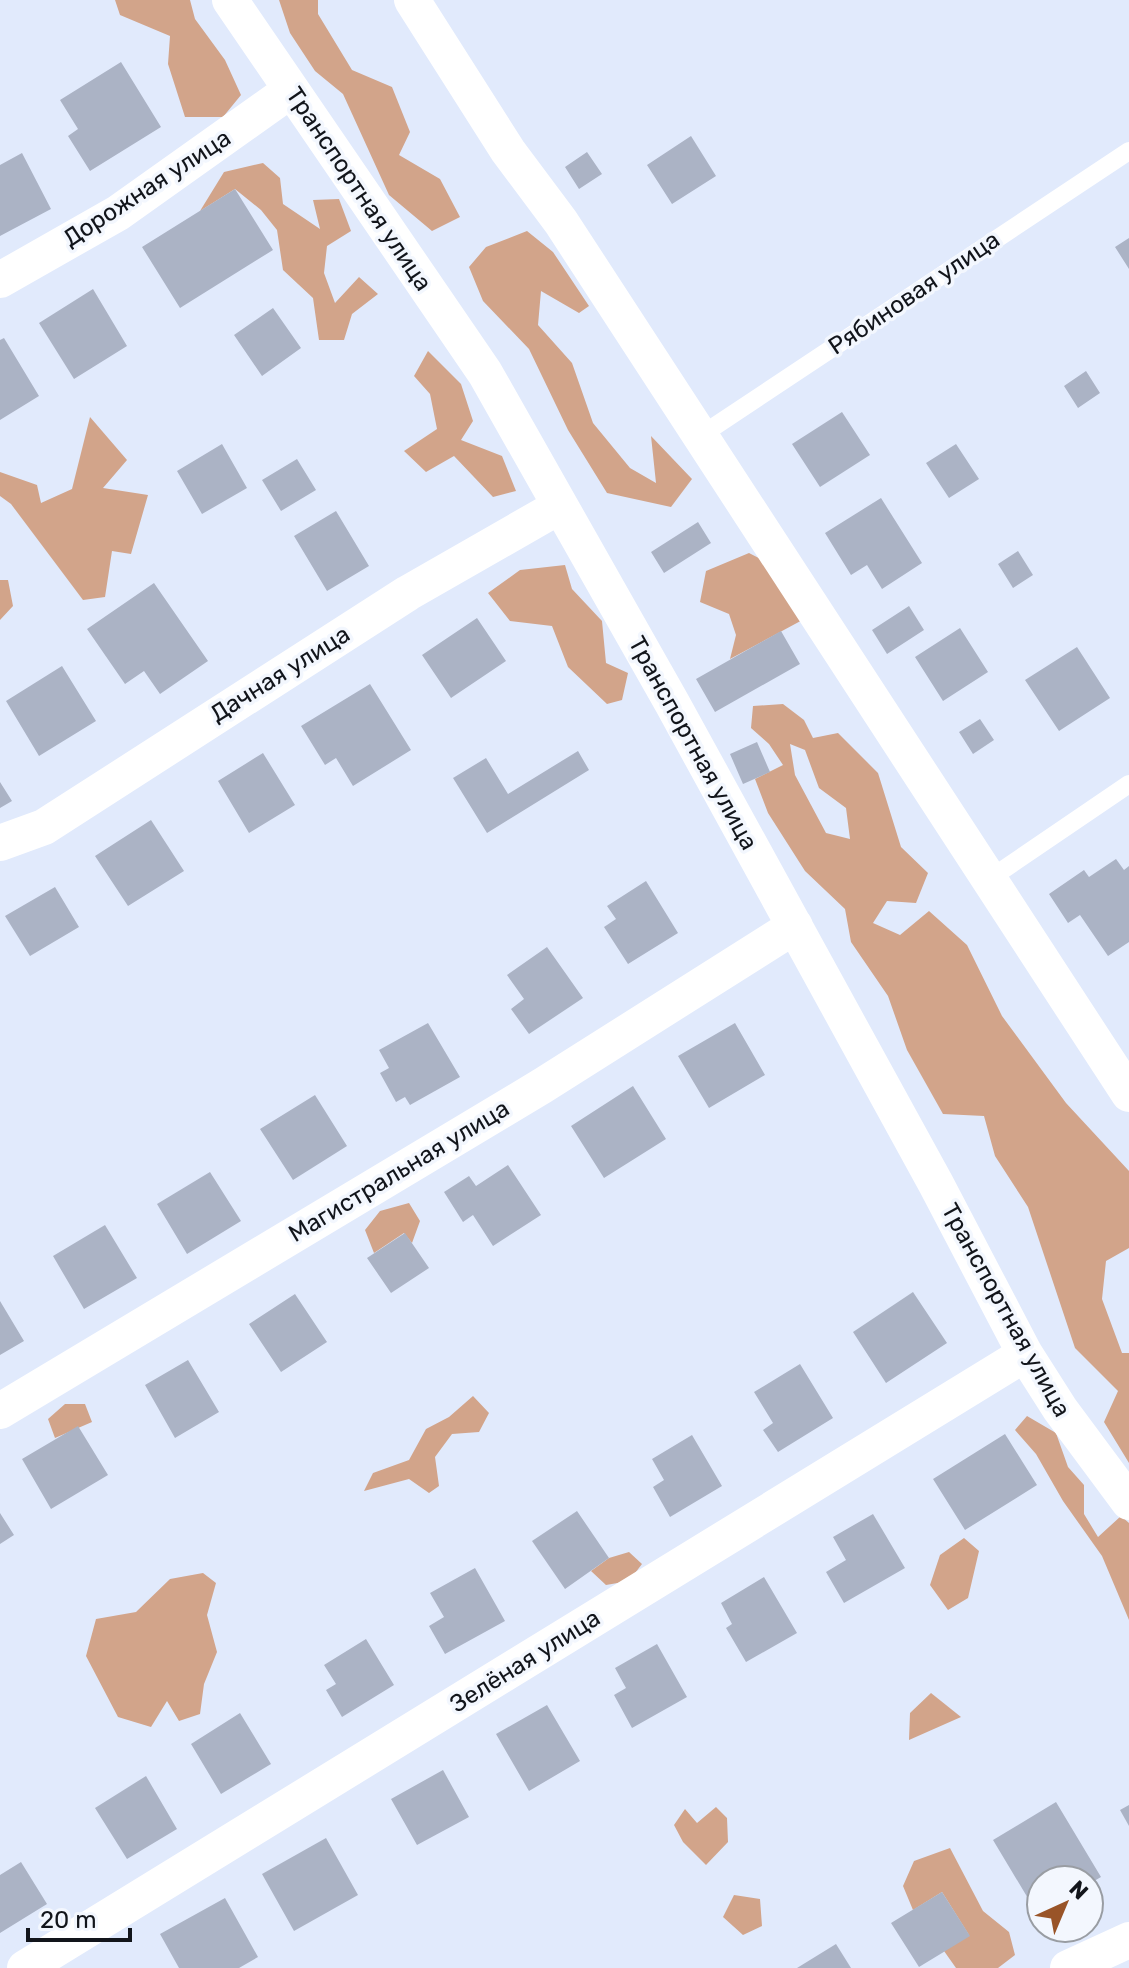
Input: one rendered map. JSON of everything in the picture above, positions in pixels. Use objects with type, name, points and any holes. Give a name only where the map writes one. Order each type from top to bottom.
[{"type":"street","name":"Транспортная улица","points":[[230,0],[485,373],[795,926],[1025,1354],[1069,1422],[1129,1502]]},
{"type":"street","points":[[412,0],[508,151],[561,222],[1129,1094]]},
{"type":"street","name":"Дорожная улица","points":[[0,280],[118,213],[291,90]]},
{"type":"street","name":"Дачная улица","points":[[0,843],[44,827],[408,593],[560,506]]},
{"type":"street","name":"Магистральная улица","points":[[0,1411],[542,1086],[795,926]]},
{"type":"street","name":"Зелёная улица","points":[[25,1968],[1025,1354]]},
{"type":"street","points":[[1068,1968],[1129,1940]]},
{"type":"lane","name":"Рябиновая улица","points":[[700,436],[1129,151]]},
{"type":"lane","points":[[988,880],[1129,784]]},
{"type":"shaded area","points":[[115,0],[190,0],[195,19],[225,60],[241,95],[223,117],[185,117],[168,64],[170,36],[120,15]]},
{"type":"shaded area","points":[[279,0],[318,0],[318,14],[352,70],[392,87],[410,132],[399,155],[440,179],[460,217],[432,231],[389,195],[343,94],[315,71],[290,33]]},
{"type":"shaded area","points":[[263,163],[280,178],[283,204],[320,229],[313,200],[339,199],[351,231],[327,246],[324,273],[335,303],[359,277],[378,294],[352,314],[344,340],[319,340],[313,298],[283,270],[277,230],[261,210],[235,189],[200,211],[224,172]]},
{"type":"shaded area","points":[[527,231],[553,252],[589,306],[579,313],[541,291],[538,325],[572,363],[593,423],[630,468],[656,483],[651,436],[692,479],[671,507],[607,493],[568,430],[529,349],[483,301],[469,267],[486,247]]},
{"type":"shaded area","points":[[428,351],[461,384],[473,421],[461,440],[502,456],[516,491],[493,497],[454,456],[426,472],[404,451],[437,429],[430,394],[414,376]]},
{"type":"shaded area","points":[[90,417],[127,460],[103,488],[148,495],[131,554],[112,551],[105,597],[83,600],[11,504],[0,496],[0,472],[37,485],[41,503],[72,489]]},
{"type":"shaded area","points":[[749,553],[780,569],[808,617],[730,659],[736,635],[729,614],[700,602],[706,571]]},
{"type":"shaded area","points":[[565,565],[572,589],[602,621],[606,663],[628,673],[622,700],[607,704],[568,667],[552,626],[510,621],[488,593],[520,570]]},
{"type":"shaded area","points":[[0,580],[8,580],[13,606],[0,620]]},
{"type":"shaded area","points":[[783,704],[804,720],[813,738],[838,733],[878,773],[901,847],[928,873],[916,903],[887,901],[873,923],[900,935],[929,911],[967,945],[1002,1016],[1066,1103],[1129,1171],[1129,1248],[1106,1261],[1102,1299],[1122,1353],[1129,1353],[1129,1463],[1104,1422],[1118,1391],[1075,1348],[1028,1207],[995,1156],[984,1116],[943,1114],[907,1050],[888,996],[851,942],[845,909],[805,871],[768,813],[755,779],[783,765],[769,744],[751,728],[753,706]],"holes":[[[790,744],[805,750],[819,788],[846,808],[850,839],[826,833],[795,775]]]},
{"type":"shaded area","points":[[409,1203],[420,1221],[412,1243],[404,1233],[374,1253],[365,1230],[380,1211]]},
{"type":"shaded area","points":[[473,1396],[489,1413],[479,1432],[452,1434],[435,1457],[439,1486],[429,1493],[409,1479],[364,1491],[373,1473],[409,1460],[426,1429],[449,1417]]},
{"type":"shaded area","points":[[65,1404],[85,1404],[92,1422],[55,1438],[48,1419]]},
{"type":"shaded area","points":[[1027,1416],[1056,1433],[1068,1467],[1084,1485],[1084,1514],[1098,1537],[1121,1516],[1129,1523],[1129,1620],[1102,1556],[1063,1501],[1036,1454],[1015,1430]]},
{"type":"shaded area","points":[[964,1538],[979,1551],[968,1598],[948,1610],[930,1585],[940,1555]]},
{"type":"shaded area","points":[[629,1552],[642,1564],[629,1581],[606,1585],[591,1571],[609,1558]]},
{"type":"shaded area","points":[[203,1573],[216,1583],[207,1615],[217,1652],[204,1684],[200,1714],[179,1721],[167,1701],[151,1727],[118,1717],[86,1656],[96,1619],[136,1612],[170,1579]]},
{"type":"shaded area","points":[[931,1693],[961,1717],[909,1740],[910,1713]]},
{"type":"shaded area","points":[[716,1807],[727,1818],[728,1842],[706,1865],[683,1842],[674,1825],[685,1809],[697,1823]]},
{"type":"shaded area","points":[[950,1848],[983,1911],[1009,1932],[1015,1955],[998,1968],[956,1968],[944,1951],[969,1935],[942,1892],[913,1910],[903,1886],[914,1861]]},
{"type":"shaded area","points":[[734,1895],[760,1899],[762,1926],[743,1935],[723,1917]]},
{"type":"building","points":[[121,62],[161,127],[90,171],[68,136],[78,129],[60,100]]},
{"type":"building","points":[[691,136],[716,176],[672,204],[647,165]]},
{"type":"building","points":[[587,152],[602,174],[579,189],[565,167]]},
{"type":"building","points":[[22,153],[51,209],[0,236],[0,165]]},
{"type":"building","points":[[235,189],[273,250],[180,308],[142,247]]},
{"type":"building","points":[[1129,238],[1129,269],[1115,247]]},
{"type":"building","points":[[93,289],[127,346],[74,379],[39,323]]},
{"type":"building","points":[[273,308],[301,348],[262,376],[234,335]]},
{"type":"building","points":[[4,338],[39,396],[0,420],[0,340]]},
{"type":"building","points":[[1086,371],[1100,393],[1078,408],[1064,386]]},
{"type":"building","points":[[842,412],[870,455],[820,487],[792,444]]},
{"type":"building","points":[[222,444],[247,488],[202,514],[177,471]]},
{"type":"building","points":[[956,444],[979,479],[949,498],[926,463]]},
{"type":"building","points":[[297,459],[316,490],[281,511],[262,480]]},
{"type":"building","points":[[881,498],[922,563],[882,589],[867,565],[851,575],[825,533]]},
{"type":"building","points":[[336,511],[369,566],[327,591],[294,536]]},
{"type":"building","points":[[698,522],[711,543],[664,573],[651,552]]},
{"type":"building","points":[[1018,551],[1033,575],[1013,588],[998,564]]},
{"type":"building","points":[[154,583],[208,661],[160,694],[144,671],[125,684],[87,629]]},
{"type":"building","points":[[909,606],[924,630],[887,654],[872,630]]},
{"type":"building","points":[[477,618],[506,661],[451,698],[422,655]]},
{"type":"building","points":[[960,628],[988,672],[943,701],[915,657]]},
{"type":"building","points":[[781,631],[800,664],[715,712],[696,679]]},
{"type":"building","points":[[1077,647],[1110,698],[1059,731],[1025,680]]},
{"type":"building","points":[[62,666],[96,721],[39,756],[6,701]]},
{"type":"building","points":[[370,684],[411,750],[353,786],[336,758],[325,765],[301,726]]},
{"type":"building","points":[[980,719],[994,740],[973,754],[959,732]]},
{"type":"building","points":[[757,742],[770,772],[743,784],[730,754]]},
{"type":"building","points":[[578,751],[589,770],[487,833],[453,778],[486,758],[508,794]]},
{"type":"building","points":[[263,753],[295,805],[249,833],[218,781]]},
{"type":"building","points":[[0,782],[12,801],[0,808]]},
{"type":"building","points":[[151,820],[184,871],[128,906],[95,856]]},
{"type":"building","points":[[1116,859],[1124,870],[1129,866],[1129,942],[1108,956],[1080,915],[1068,923],[1049,894],[1084,870],[1089,877]]},
{"type":"building","points":[[646,881],[678,933],[628,964],[604,927],[616,919],[607,906]]},
{"type":"building","points":[[55,887],[79,927],[30,956],[5,916]]},
{"type":"building","points":[[547,947],[583,998],[529,1034],[511,1009],[524,999],[507,975]]},
{"type":"building","points":[[428,1023],[460,1077],[410,1105],[405,1097],[396,1102],[380,1073],[389,1068],[379,1050]]},
{"type":"building","points":[[735,1023],[765,1075],[709,1108],[678,1056]]},
{"type":"building","points":[[633,1086],[666,1139],[604,1178],[571,1126]]},
{"type":"building","points":[[315,1095],[347,1146],[293,1180],[260,1129]]},
{"type":"building","points":[[508,1165],[541,1215],[493,1246],[473,1215],[463,1222],[444,1192],[469,1176],[476,1186]]},
{"type":"building","points":[[210,1172],[241,1221],[187,1254],[157,1204]]},
{"type":"building","points":[[105,1225],[137,1278],[84,1309],[53,1256]]},
{"type":"building","points":[[405,1233],[429,1268],[391,1293],[367,1258]]},
{"type":"building","points":[[913,1292],[947,1343],[886,1383],[853,1332]]},
{"type":"building","points":[[295,1294],[327,1342],[281,1372],[249,1324]]},
{"type":"building","points":[[0,1301],[24,1341],[0,1355]]},
{"type":"building","points":[[188,1360],[219,1412],[175,1438],[145,1385]]},
{"type":"building","points":[[800,1364],[833,1418],[778,1452],[763,1430],[773,1423],[754,1392]]},
{"type":"building","points":[[78,1426],[108,1475],[51,1509],[22,1459]]},
{"type":"building","points":[[1005,1434],[1037,1485],[965,1530],[933,1479]]},
{"type":"building","points":[[692,1435],[722,1486],[670,1517],[653,1487],[664,1480],[652,1459]]},
{"type":"building","points":[[577,1511],[609,1558],[565,1589],[532,1541]]},
{"type":"building","points":[[0,1513],[14,1535],[0,1544]]},
{"type":"building","points":[[873,1514],[905,1568],[844,1603],[826,1572],[846,1560],[833,1537]]},
{"type":"building","points":[[475,1568],[505,1621],[445,1654],[429,1626],[444,1617],[430,1593]]},
{"type":"building","points":[[764,1577],[797,1633],[746,1662],[726,1628],[732,1624],[721,1603]]},
{"type":"building","points":[[366,1639],[394,1685],[342,1717],[326,1690],[336,1684],[324,1665]]},
{"type":"building","points":[[657,1644],[687,1697],[632,1728],[614,1695],[626,1688],[615,1668]]},
{"type":"building","points":[[547,1705],[580,1761],[529,1791],[496,1734]]},
{"type":"building","points":[[240,1713],[271,1764],[221,1794],[191,1744]]},
{"type":"building","points":[[443,1770],[469,1817],[417,1845],[391,1799]]},
{"type":"building","points":[[146,1776],[177,1829],[127,1859],[95,1808]]},
{"type":"building","points":[[1056,1802],[1093,1864],[1025,1864],[1025,1893],[993,1840]]},
{"type":"building","points":[[1129,1805],[1129,1826],[1120,1810]]},
{"type":"building","points":[[326,1838],[358,1895],[294,1931],[262,1874]]},
{"type":"building","points":[[21,1862],[47,1904],[0,1933],[0,1875]]},
{"type":"building","points":[[942,1892],[970,1936],[919,1967],[891,1923]]},
{"type":"building","points":[[225,1898],[258,1957],[239,1968],[179,1968],[160,1934]]},
{"type":"building","points":[[836,1944],[851,1968],[797,1968]]}]
